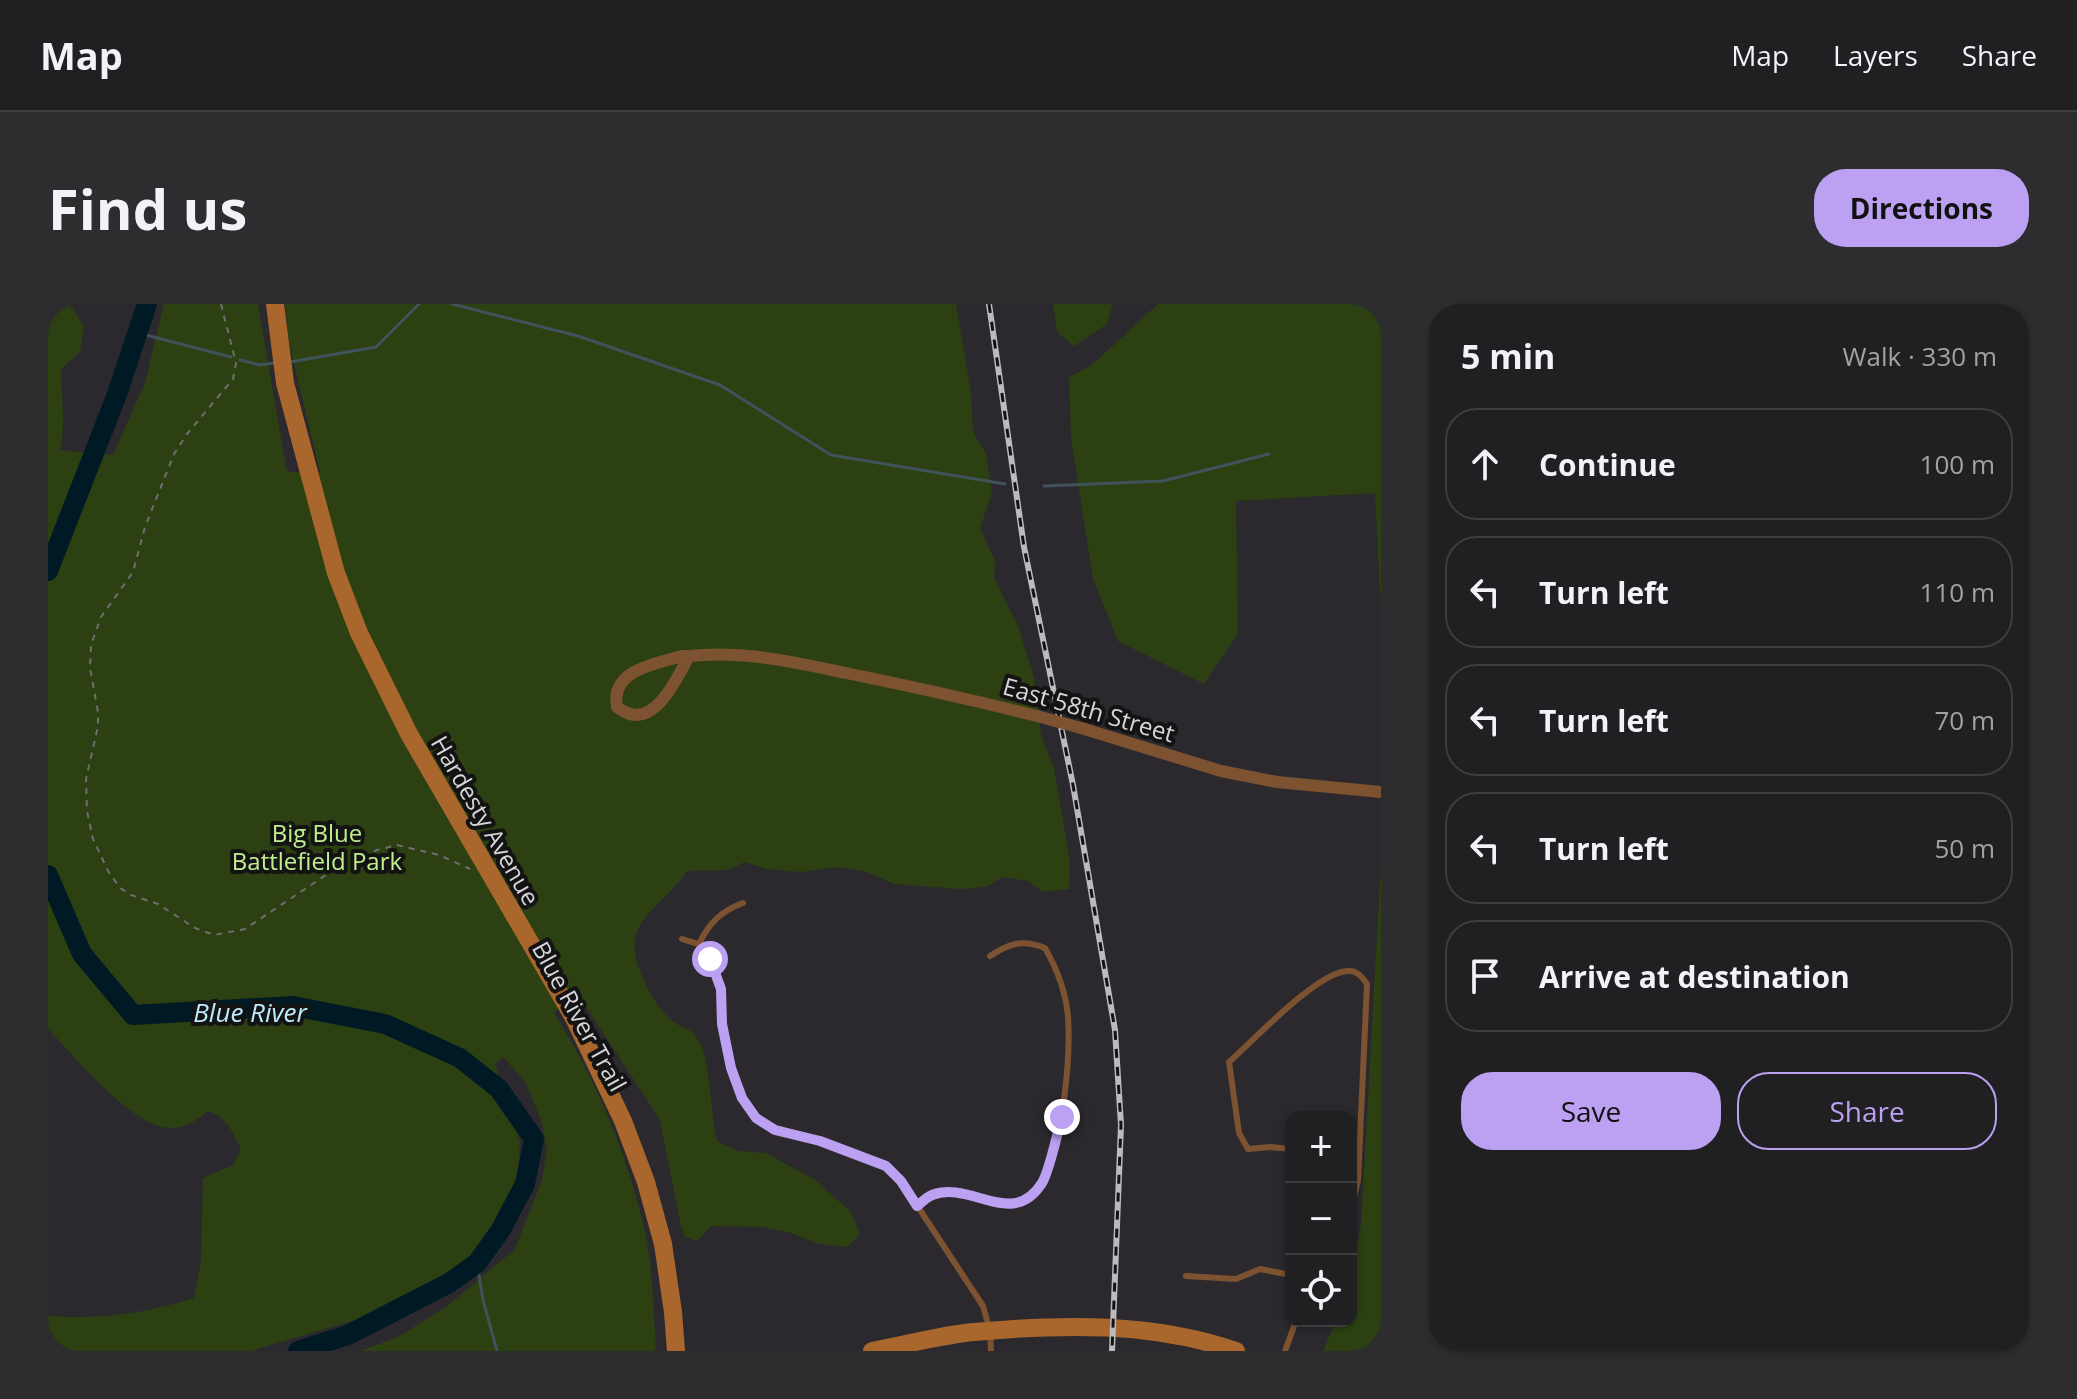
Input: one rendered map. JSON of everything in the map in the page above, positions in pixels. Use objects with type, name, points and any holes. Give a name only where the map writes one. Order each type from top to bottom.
[{"type":"main road","name":"Hardesty Avenue","points":[[275,304],[285,383],[336,573],[366,647],[409,734],[574,1018],[623,1121],[646,1182],[663,1244],[676,1351]]},
{"type":"main road","points":[[872,1351],[972,1332],[1043,1327],[1110,1328],[1177,1335],[1236,1351]]},
{"type":"street","name":"East 58th Street","points":[[689,656],[659,705],[644,713],[629,714],[617,707],[616,689],[626,676],[654,664],[689,656],[740,654],[932,690],[1081,728],[1221,771],[1277,782],[1381,792]]},
{"type":"lane","points":[[699,944],[707,926],[727,909],[743,903]]},
{"type":"lane","points":[[682,939],[699,944],[710,959],[721,989],[722,1024],[731,1068],[742,1098],[756,1118],[775,1130],[820,1141],[886,1166],[901,1181],[983,1306],[990,1331],[991,1351]]},
{"type":"lane","points":[[917,1206],[931,1195],[947,1193],[1013,1205],[1025,1200],[1043,1182],[1062,1117],[1068,1016],[1058,971],[1045,948],[1029,941],[1007,944],[990,956]]},
{"type":"lane","points":[[1285,1148],[1248,1149],[1239,1133],[1229,1062],[1308,991],[1331,974],[1351,970],[1367,984],[1357,1183]]},
{"type":"lane","points":[[1186,1276],[1236,1279],[1260,1269],[1285,1274]]},
{"type":"lane","points":[[1285,1351],[1294,1327]]},
{"type":"path","points":[[221,304],[236,363],[233,379],[174,454],[145,527],[133,572],[101,617],[91,645],[90,668],[98,726],[86,779],[87,811],[93,839],[120,888],[158,904],[195,928],[214,935],[245,929],[338,867],[397,845],[439,855],[475,873]]},
{"type":"green space","name":"Big Blue Battlefield Park","points":[[48,304],[69,304],[84,326],[80,352],[61,369],[63,420],[60,450],[113,455],[145,383],[164,304],[258,304],[286,467],[288,472],[320,472],[289,342],[285,304],[956,304],[971,393],[973,432],[986,453],[992,493],[980,528],[995,561],[994,578],[1019,628],[1034,678],[1041,735],[1054,768],[1070,861],[1069,889],[1043,892],[1028,881],[1003,877],[986,887],[960,889],[894,884],[867,872],[840,867],[801,872],[766,869],[745,862],[727,870],[687,871],[645,918],[638,929],[635,943],[636,958],[654,1000],[670,1019],[689,1030],[701,1045],[717,1141],[737,1151],[766,1153],[815,1180],[851,1212],[860,1234],[847,1247],[819,1244],[764,1227],[711,1226],[697,1241],[685,1237],[660,1120],[577,993],[554,1013],[584,1065],[610,1120],[639,1207],[651,1277],[654,1351],[360,1351],[398,1337],[446,1307],[515,1249],[542,1180],[547,1149],[541,1120],[525,1081],[503,1057],[495,1064],[520,1142],[515,1216],[489,1253],[355,1320],[251,1351],[48,1351],[48,1316],[122,1314],[194,1298],[201,1263],[203,1178],[233,1165],[241,1149],[228,1126],[214,1113],[207,1111],[189,1124],[174,1128],[153,1124],[137,1115],[104,1088],[48,1029]]},
{"type":"green space","points":[[1053,304],[1113,304],[1107,324],[1074,346],[1057,332]]},
{"type":"green space","points":[[1158,304],[1381,304],[1381,610],[1375,493],[1236,501],[1238,634],[1204,684],[1118,641],[1093,579],[1071,438],[1069,377],[1092,365]]},
{"type":"green space","points":[[1381,865],[1381,1351],[1323,1351],[1333,1327],[1357,1327],[1357,1249],[1361,1224]]},
{"type":"waterway","name":"Blue River","points":[[48,571],[116,397],[147,304]]},
{"type":"waterway","points":[[290,362],[376,347],[419,304]]},
{"type":"waterway","points":[[452,304],[578,336],[720,385],[831,455],[1005,484]]},
{"type":"waterway","points":[[138,333],[231,357]]},
{"type":"waterway","points":[[240,360],[260,365],[274,363]]},
{"type":"waterway","points":[[1044,486],[1163,481],[1269,454]]},
{"type":"waterway","name":"Blue River","points":[[48,875],[82,954],[133,1015],[293,1006],[385,1024],[460,1058],[499,1089],[534,1139],[525,1184],[500,1231],[477,1263],[449,1283],[348,1335],[298,1351]]},
{"type":"waterway","points":[[477,1263],[497,1351]]},
{"type":"railway","points":[[989,304],[1024,547],[1073,785],[1115,1030],[1121,1125],[1112,1351]]},
{"type":"route","points":[[710,959],[721,989],[722,1024],[731,1068],[742,1098],[756,1118],[775,1130],[820,1141],[886,1166],[901,1181],[917,1206],[931,1195],[947,1193],[966,1194],[1013,1205],[1025,1200],[1043,1182],[1062,1117]]}]
